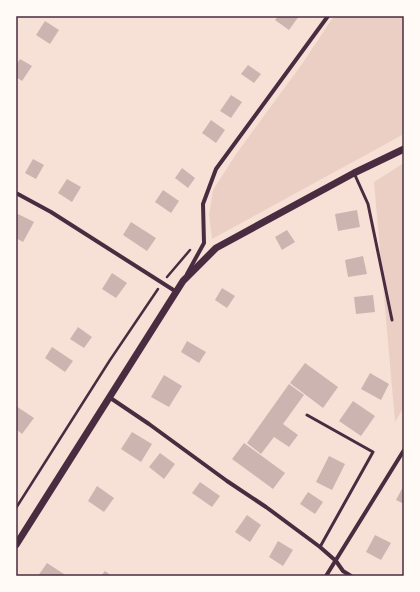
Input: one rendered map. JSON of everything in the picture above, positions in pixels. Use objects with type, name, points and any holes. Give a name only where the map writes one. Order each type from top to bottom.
[{"type":"street","points":[[183,281],[204,243],[203,204],[216,169],[326,17]]},
{"type":"street","points":[[16,545],[175,291],[183,281],[216,248],[354,173],[404,148]]},
{"type":"street","points":[[16,193],[51,212],[175,291]]},
{"type":"street","points":[[109,397],[149,424],[227,482],[266,507],[320,547],[336,561],[343,571],[351,576]]},
{"type":"street","points":[[326,576],[404,450]]},
{"type":"lane","points":[[354,173],[368,204],[392,320]]},
{"type":"lane","points":[[306,415],[373,452],[320,547]]},
{"type":"path","points":[[16,508],[110,360],[162,283],[204,234]]},
{"type":"shaded area","points":[[334,16],[404,16],[404,134],[212,239],[209,215],[213,190],[236,154],[302,64]]},
{"type":"shaded area","points":[[404,163],[404,407],[395,422],[374,182]]},
{"type":"building","points":[[278,16],[299,16],[289,30],[275,20]]},
{"type":"building","points":[[45,21],[59,30],[50,44],[36,35]]},
{"type":"building","points":[[20,59],[32,66],[22,81],[16,77],[16,65]]},
{"type":"building","points":[[248,65],[261,74],[254,83],[241,74]]},
{"type":"building","points":[[231,95],[242,102],[231,118],[220,111]]},
{"type":"building","points":[[211,120],[225,130],[216,143],[202,133]]},
{"type":"building","points":[[33,159],[44,165],[36,179],[25,173]]},
{"type":"building","points":[[182,168],[195,178],[188,188],[175,178]]},
{"type":"building","points":[[67,179],[81,187],[72,202],[58,193]]},
{"type":"building","points":[[163,190],[179,201],[171,213],[155,202]]},
{"type":"building","points":[[357,210],[360,227],[338,231],[335,214]]},
{"type":"building","points":[[18,214],[34,222],[23,242],[16,238],[16,218]]},
{"type":"building","points":[[131,222],[156,238],[147,251],[123,235]]},
{"type":"building","points":[[287,230],[295,242],[282,250],[275,237]]},
{"type":"building","points":[[363,256],[367,274],[348,277],[345,260]]},
{"type":"building","points":[[112,273],[127,283],[116,298],[102,289]]},
{"type":"building","points":[[222,288],[235,296],[227,308],[215,300]]},
{"type":"building","points":[[373,295],[375,312],[356,314],[354,297]]},
{"type":"building","points":[[78,327],[92,337],[84,348],[70,339]]},
{"type":"building","points":[[187,341],[206,352],[199,363],[181,352]]},
{"type":"building","points":[[52,347],[73,361],[65,372],[45,358]]},
{"type":"building","points":[[305,363],[338,387],[323,408],[290,383]]},
{"type":"building","points":[[370,373],[389,384],[381,400],[361,389]]},
{"type":"building","points":[[164,375],[182,386],[169,407],[151,397]]},
{"type":"building","points":[[289,384],[304,395],[283,424],[298,435],[289,447],[274,437],[261,454],[247,443]]},
{"type":"building","points":[[353,401],[375,416],[361,436],[339,421]]},
{"type":"building","points":[[16,406],[34,418],[22,434],[16,429]]},
{"type":"building","points":[[132,432],[152,444],[141,462],[121,449]]},
{"type":"building","points":[[244,443],[285,473],[273,489],[232,459]]},
{"type":"building","points":[[160,453],[175,464],[164,479],[149,467]]},
{"type":"building","points":[[329,456],[345,464],[332,490],[316,482]]},
{"type":"building","points":[[200,482],[220,496],[212,507],[192,493]]},
{"type":"building","points":[[404,485],[404,504],[396,500]]},
{"type":"building","points":[[97,486],[114,498],[104,512],[88,501]]},
{"type":"building","points":[[308,492],[323,502],[315,514],[300,504]]},
{"type":"building","points":[[247,515],[261,525],[250,542],[235,532]]},
{"type":"building","points":[[375,535],[391,543],[381,560],[366,552]]},
{"type":"building","points":[[278,541],[293,550],[283,566],[269,557]]},
{"type":"building","points":[[47,563],[67,576],[38,576]]},
{"type":"building","points":[[105,571],[112,576],[101,576]]}]
